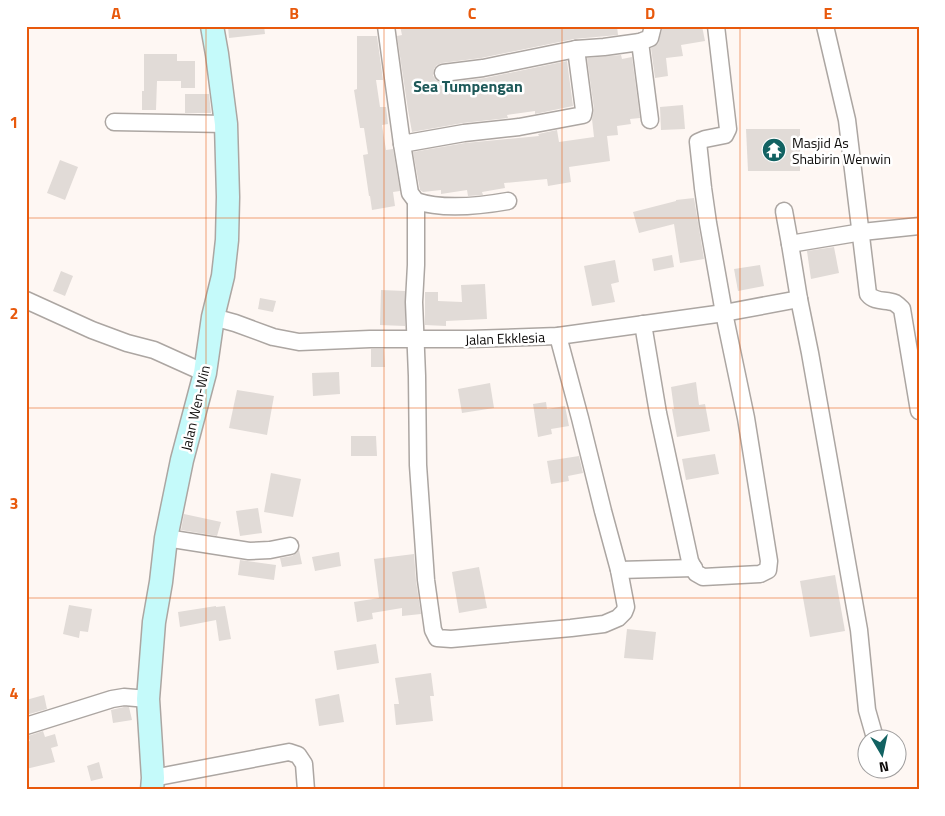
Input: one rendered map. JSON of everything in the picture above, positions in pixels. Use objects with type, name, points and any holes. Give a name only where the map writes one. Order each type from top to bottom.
[{"type":"street","name":"Jalan Wen-Win","points":[[153,784],[148,699],[154,622],[166,538],[182,460],[204,374],[227,240],[226,124],[212,26]]},
{"type":"street","points":[[386,26],[410,193],[416,202],[414,302],[418,466],[426,580],[433,630],[437,638],[451,639],[604,624],[618,618],[624,612],[626,607],[619,570],[558,336]]},
{"type":"street","points":[[443,73],[483,68],[576,49],[640,42],[650,38],[653,26]]},
{"type":"street","points":[[643,324],[658,413],[690,561],[696,573],[703,577],[760,574],[768,570],[769,561],[746,418],[724,313],[702,188],[698,142],[725,135],[728,129],[716,26]]},
{"type":"street","points":[[825,26],[847,120],[868,294],[871,298],[895,303],[902,309],[919,412]]},
{"type":"street","points":[[640,42],[650,120]]},
{"type":"street","points":[[402,144],[583,115],[584,110],[576,49]]},
{"type":"street","points":[[114,122],[226,124]]},
{"type":"street","points":[[416,202],[462,206],[508,201]]},
{"type":"street","points":[[784,211],[859,630],[867,710],[872,728]]},
{"type":"street","points":[[790,244],[862,232],[919,226]]},
{"type":"street","name":"Jalan Ekklesia","points":[[213,317],[273,337],[299,342],[470,339],[558,336],[724,313],[799,299]]},
{"type":"street","points":[[26,300],[92,330],[126,343],[154,350],[204,374]]},
{"type":"street","points":[[166,538],[249,551],[270,550],[290,546]]},
{"type":"street","points":[[619,570],[694,568]]},
{"type":"street","points":[[26,726],[112,699],[124,697],[148,699]]},
{"type":"street","points":[[153,784],[289,752],[298,754],[304,764],[306,790]]},
{"type":"building","points":[[228,26],[264,26],[265,34],[229,38]]},
{"type":"building","points":[[400,26],[617,26],[618,35],[574,39],[437,65],[433,75],[439,82],[444,83],[485,78],[567,61],[573,106],[535,114],[535,111],[507,115],[508,118],[463,123],[412,132],[397,36],[402,35]]},
{"type":"building","points":[[663,26],[679,26],[679,28],[702,26],[705,41],[681,45],[683,56],[666,58],[668,76],[655,78],[651,48],[658,44]]},
{"type":"building","points":[[357,36],[377,36],[383,80],[376,80],[380,107],[386,107],[388,124],[382,125],[386,150],[393,149],[400,191],[393,192],[395,206],[372,210],[363,155],[368,154],[364,128],[360,128],[354,90],[357,89]]},
{"type":"building","points":[[144,54],[177,54],[177,61],[195,61],[195,88],[181,88],[181,81],[157,81],[156,110],[142,110]]},
{"type":"building","points":[[621,55],[622,59],[632,57],[640,118],[630,119],[631,124],[617,126],[618,135],[607,136],[610,161],[569,167],[571,182],[548,186],[547,179],[504,183],[505,188],[482,192],[483,195],[468,196],[467,190],[441,194],[441,190],[423,192],[420,190],[413,152],[465,143],[539,136],[538,134],[557,130],[559,142],[594,137],[592,119],[594,109],[587,58]]},
{"type":"building","points":[[185,94],[209,94],[211,113],[185,113]]},
{"type":"building","points":[[683,105],[685,129],[661,130],[660,107]]},
{"type":"building","name":"Masjid As Shabirin Wenwin","points":[[746,129],[800,129],[800,171],[748,171]]},
{"type":"building","points":[[60,160],[78,167],[65,200],[47,193]]},
{"type":"building","points":[[694,198],[704,259],[680,263],[674,224],[639,233],[633,212],[676,200]]},
{"type":"building","points":[[834,247],[839,273],[811,279],[807,251]]},
{"type":"building","points":[[672,255],[674,267],[654,271],[652,259]]},
{"type":"building","points":[[615,260],[619,282],[611,284],[615,302],[592,306],[584,266]]},
{"type":"building","points":[[760,265],[764,286],[738,291],[734,269]]},
{"type":"building","points":[[61,271],[73,276],[65,296],[53,291]]},
{"type":"building","points":[[485,284],[487,319],[446,321],[446,326],[425,325],[425,292],[438,292],[438,301],[462,302],[461,285]]},
{"type":"building","points":[[381,290],[405,291],[405,326],[380,325]]},
{"type":"building","points":[[260,298],[276,301],[273,312],[258,309]]},
{"type":"building","points":[[371,349],[384,349],[385,367],[371,367]]},
{"type":"building","points":[[339,372],[340,394],[313,396],[312,373]]},
{"type":"building","points":[[696,382],[699,405],[705,404],[710,431],[677,437],[672,409],[674,409],[671,387]]},
{"type":"building","points":[[490,383],[494,408],[462,413],[458,389]]},
{"type":"building","points":[[237,390],[274,396],[267,435],[229,428]]},
{"type":"building","points":[[546,402],[547,409],[565,406],[569,426],[551,429],[552,434],[538,437],[533,404]]},
{"type":"building","points":[[351,436],[376,436],[377,456],[351,456]]},
{"type":"building","points":[[715,454],[719,474],[686,480],[682,459]]},
{"type":"building","points":[[579,456],[583,473],[568,476],[569,481],[551,484],[547,461]]},
{"type":"building","points":[[271,473],[301,479],[293,517],[264,512]]},
{"type":"building","points":[[258,508],[262,533],[240,536],[236,511]]},
{"type":"building","points":[[184,514],[221,522],[217,536],[181,530]]},
{"type":"building","points":[[299,550],[302,564],[282,567],[280,558],[292,556]]},
{"type":"building","points":[[339,552],[341,566],[315,571],[312,557]]},
{"type":"building","points":[[414,554],[421,614],[402,616],[402,608],[372,613],[373,619],[357,622],[354,602],[379,598],[374,559]]},
{"type":"building","points":[[240,560],[276,565],[274,580],[238,575]]},
{"type":"building","points":[[479,567],[487,608],[459,613],[452,572]]},
{"type":"building","points":[[835,575],[845,631],[810,637],[800,581]]},
{"type":"building","points":[[69,605],[92,609],[88,632],[80,631],[79,638],[63,634]]},
{"type":"building","points":[[225,606],[231,639],[219,641],[216,620],[180,627],[178,612]]},
{"type":"building","points":[[627,629],[656,632],[653,660],[624,658]]},
{"type":"building","points":[[376,644],[379,663],[337,670],[334,651]]},
{"type":"building","points":[[431,673],[434,696],[430,696],[433,721],[396,725],[394,704],[399,704],[395,678]]},
{"type":"building","points":[[339,694],[344,722],[319,726],[315,699]]},
{"type":"building","points":[[44,695],[47,709],[26,715],[26,700]]},
{"type":"building","points":[[129,707],[132,720],[113,723],[111,710]]},
{"type":"building","points":[[43,731],[45,737],[55,734],[58,746],[51,748],[55,762],[26,769],[26,742],[30,741],[28,736]]},
{"type":"building","points":[[99,762],[103,778],[91,781],[87,766]]},
{"type":"place","name":"Masjid As Shabirin Wenwin","points":[[774,150]]},
{"type":"district","name":"Sea Tumpengan","points":[[468,86]]}]
